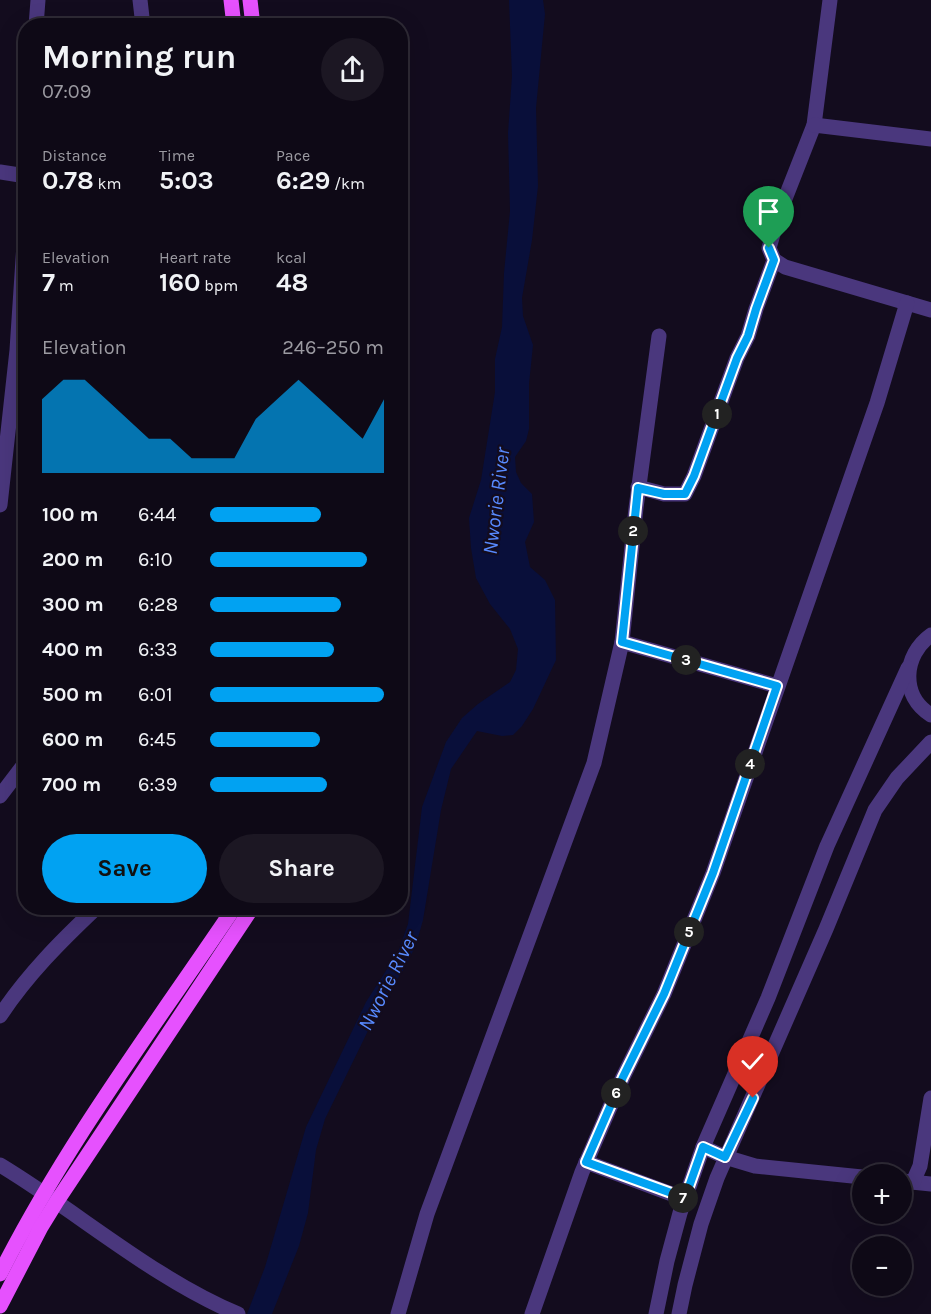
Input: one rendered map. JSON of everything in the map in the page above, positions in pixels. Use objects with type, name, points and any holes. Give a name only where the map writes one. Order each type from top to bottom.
[{"type":"main road","points":[[231,0],[233,18]]},
{"type":"main road","points":[[250,0],[252,18]]},
{"type":"main road","points":[[0,1306],[41,1227],[50,1196],[89,1121],[229,915]]},
{"type":"main road","points":[[0,1274],[28,1218],[50,1196],[247,915]]},
{"type":"street","points":[[37,18],[38,0]]},
{"type":"street","points":[[140,0],[142,18]]},
{"type":"street","points":[[830,0],[814,125],[769,248],[774,260],[785,267],[931,310]]},
{"type":"street","points":[[814,125],[931,139]]},
{"type":"street","points":[[0,172],[18,175]]},
{"type":"street","points":[[638,488],[664,494],[685,494],[694,476],[737,358],[748,336],[774,260]]},
{"type":"street","points":[[532,1314],[586,1162],[623,1077],[664,994],[709,884],[877,403],[907,303]]},
{"type":"street","points":[[398,1314],[427,1214],[594,763],[622,642],[638,488],[659,336]]},
{"type":"street","points":[[0,505],[18,350]]},
{"type":"street","points":[[656,1314],[667,1261],[685,1198],[703,1147],[768,998],[827,846],[912,655],[931,635]]},
{"type":"street","points":[[622,642],[777,686]]},
{"type":"street","points":[[908,668],[908,681],[912,694],[919,705],[931,715]]},
{"type":"street","points":[[680,1314],[685,1284],[701,1224],[725,1157],[826,929],[875,810],[897,778],[931,742]]},
{"type":"street","points":[[0,795],[18,772]]},
{"type":"street","points":[[0,1016],[16,992],[44,959],[89,915]]},
{"type":"street","points":[[912,1176],[920,1166],[931,1098]]},
{"type":"street","points":[[703,1147],[725,1157],[755,1166],[852,1176]]},
{"type":"street","points":[[586,1162],[685,1198]]},
{"type":"street","points":[[0,1165],[203,1298],[237,1314]]},
{"type":"street","points":[[912,1182],[931,1184]]},
{"type":"water","name":"Nworie River","points":[[509,0],[543,0],[545,14],[536,108],[538,186],[522,298],[523,316],[533,345],[529,384],[529,429],[526,441],[515,457],[516,472],[521,483],[532,494],[534,522],[525,542],[530,567],[545,580],[555,600],[556,660],[533,709],[522,726],[513,735],[502,736],[477,731],[451,769],[441,810],[423,920],[416,945],[404,969],[383,1000],[325,1119],[316,1150],[308,1213],[299,1246],[272,1314],[247,1314],[265,1267],[306,1127],[366,1002],[398,952],[408,924],[422,807],[446,742],[462,718],[510,682],[516,670],[518,649],[510,629],[490,604],[476,578],[469,518],[481,480],[495,392],[495,359],[502,327],[510,211],[508,133],[512,76]]},
{"type":"route","points":[[753,1098],[725,1157],[703,1147],[685,1198],[586,1162],[623,1077],[664,994],[713,873],[777,686],[622,642],[638,488],[664,494],[685,494],[694,476],[737,358],[748,336],[774,260],[769,248]]}]
